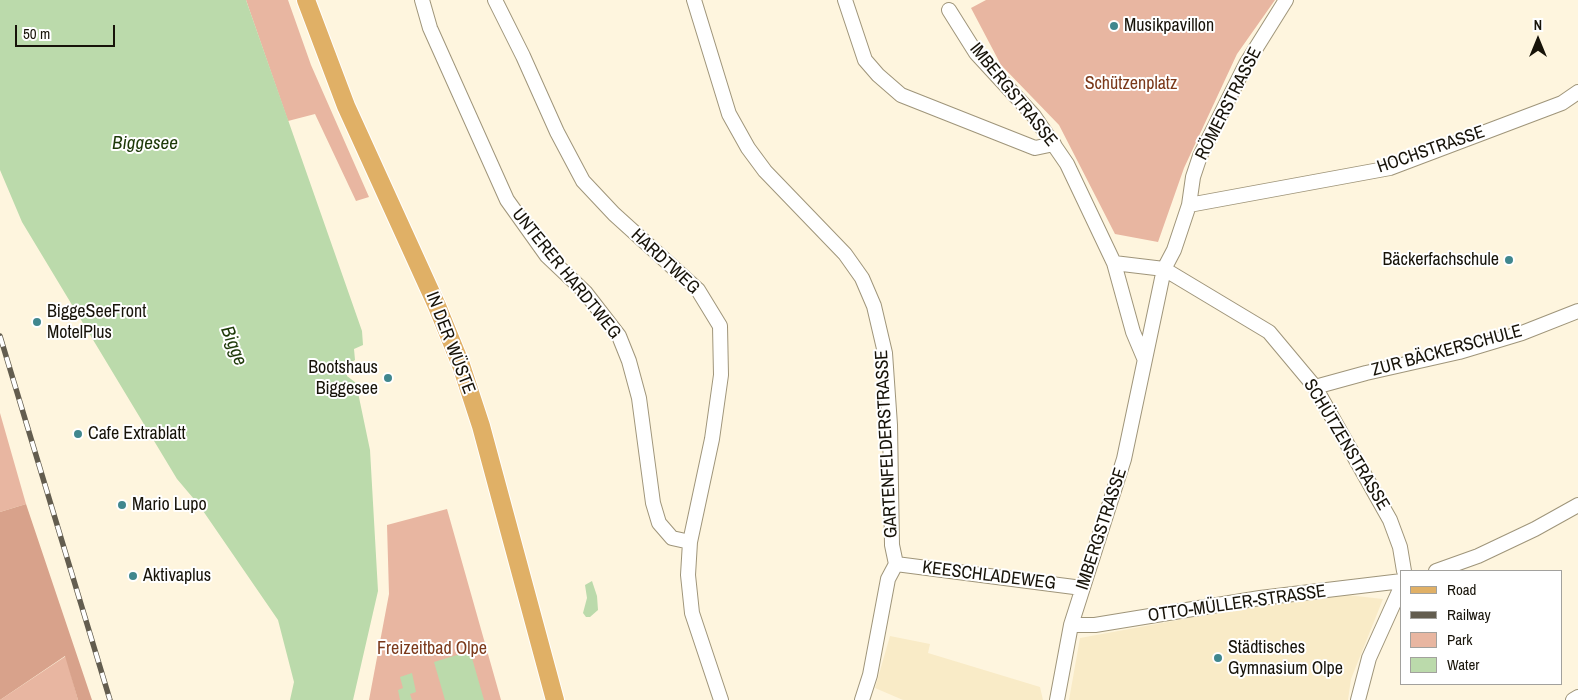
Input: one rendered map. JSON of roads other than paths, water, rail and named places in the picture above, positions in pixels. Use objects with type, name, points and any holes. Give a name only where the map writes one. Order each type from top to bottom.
[{"type":"main road","name":"IN DER WÜSTE","points":[[306,0],[346,106],[437,306],[461,365],[489,454],[555,700]]},
{"type":"street","name":"UNTERER HARDTWEG","points":[[422,0],[430,28],[507,200],[547,256],[585,292],[620,336],[630,361],[639,398],[653,503],[658,523],[672,538],[690,542]]},
{"type":"street","name":"HARDTWEG","points":[[495,0],[523,56],[556,132],[582,181],[614,214],[698,290],[720,326],[720,385],[712,440],[690,542],[688,575],[692,613],[721,700]]},
{"type":"street","name":"GARTENFELDERSTRASSE","points":[[694,0],[729,114],[748,148],[765,171],[845,254],[862,278],[874,306],[885,353],[890,425],[892,545],[896,564]]},
{"type":"street","points":[[845,0],[866,60],[878,75],[901,95],[1035,148],[1054,144]]},
{"type":"street","name":"RÖMERSTRASSE","points":[[1164,269],[1174,250],[1189,205],[1193,177],[1200,156],[1246,64],[1286,0]]},
{"type":"street","name":"IMBERGSTRASSE","points":[[949,10],[976,53],[1034,116],[1067,164],[1114,263],[1133,332],[1144,358]]},
{"type":"street","name":"HOCHSTRASSE","points":[[1189,205],[1390,168],[1562,103],[1578,92]]},
{"type":"street","points":[[1114,263],[1164,269]]},
{"type":"street","name":"IMBERGSTRASSE","points":[[1057,700],[1071,625],[1124,459],[1164,269]]},
{"type":"street","name":"SCHÜTZENSTRASSE","points":[[1164,269],[1269,332],[1315,387],[1390,520],[1400,548],[1404,570]]},
{"type":"street","name":"ZUR BÄCKERSCHULE","points":[[1315,387],[1366,372],[1459,352],[1522,333],[1578,311]]},
{"type":"street","points":[[1439,570],[1478,556],[1535,529],[1578,505]]},
{"type":"street","name":"KEESCHLADEWEG","points":[[896,564],[1082,588]]},
{"type":"street","points":[[862,700],[870,675],[888,579],[896,564]]},
{"type":"street","name":"OTTO-MÜLLER-STRASSE","points":[[1071,625],[1095,625],[1260,598],[1400,583]]},
{"type":"street","points":[[1358,700],[1369,658],[1400,588]]},
{"type":"street","points":[[1573,700],[1578,697]]},
{"type":"water","name":"Biggesee","points":[[0,0],[246,0],[362,331],[363,345],[354,349],[355,360],[347,365],[347,376],[356,383],[370,450],[378,591],[353,700],[290,700],[294,682],[278,620],[199,505],[177,479],[22,222],[0,170]]},
{"type":"water","points":[[592,581],[597,596],[598,610],[590,617],[586,617],[583,613],[587,598],[585,585]]},
{"type":"water","points":[[470,651],[484,700],[445,700],[434,662]]},
{"type":"water","points":[[412,673],[416,692],[410,694],[412,700],[400,700],[398,690],[403,688],[400,677]]},
{"type":"railway","points":[[0,336],[110,700]]},
{"type":"place","name":"Musikpavillon","points":[[1114,26]]},
{"type":"place","name":"Bäckerfachschule","points":[[1509,260]]},
{"type":"place","name":"BiggeSeeFront MotelPlus","points":[[37,322]]},
{"type":"place","name":"Bootshaus Biggesee","points":[[388,378]]},
{"type":"place","name":"Cafe Extrablatt","points":[[78,434]]},
{"type":"place","name":"Mario Lupo","points":[[122,505]]},
{"type":"place","name":"Aktivaplus","points":[[133,576]]},
{"type":"place","name":"Städtisches Gymnasium Olpe","points":[[1218,658]]},
{"type":"park label","name":"Schützenplatz","points":[[1131,84]]},
{"type":"park label","name":"Freizeitbad Olpe","points":[[432,649]]},
{"type":"water label","name":"Bigge","points":[[233,346]]}]
